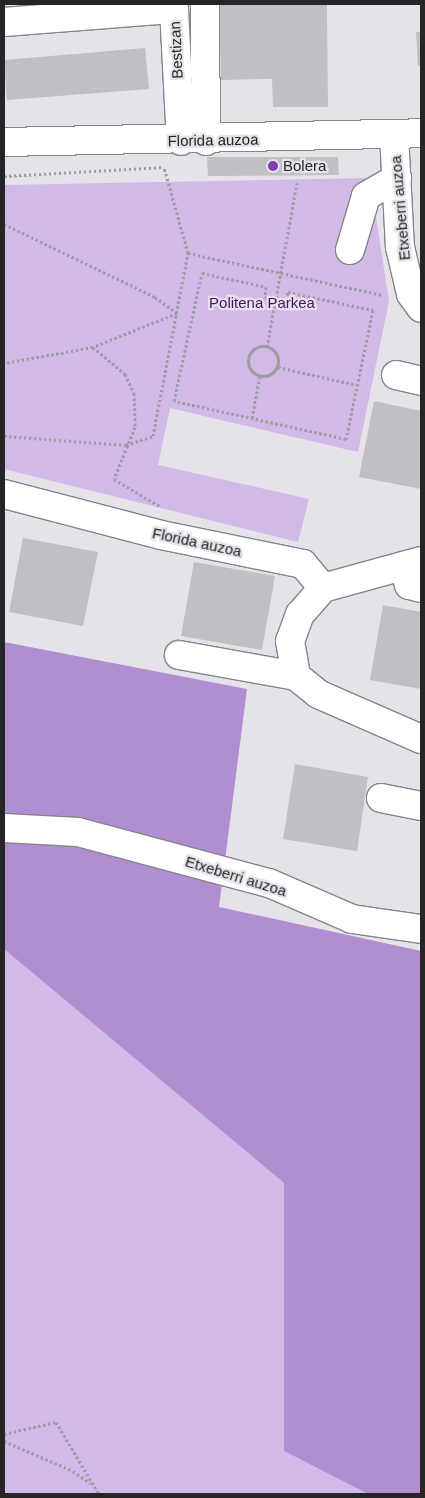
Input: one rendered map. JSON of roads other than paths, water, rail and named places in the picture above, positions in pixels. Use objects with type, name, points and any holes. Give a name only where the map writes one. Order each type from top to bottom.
[{"type":"street","name":"Florida auzoa","points":[[194,141],[208,112],[205,4]]},
{"type":"street","name":"Bestizan","points":[[4,22],[174,9],[194,141]]},
{"type":"street","name":"Florida auzoa","points":[[4,142],[194,141],[421,133]]},
{"type":"street","name":"Etxeberri auzoa","points":[[394,134],[400,247],[410,294],[421,308]]},
{"type":"street","points":[[350,250],[366,196],[396,178]]},
{"type":"street","name":"Florida auzoa","points":[[4,494],[161,535],[303,564],[323,588]]},
{"type":"street","points":[[296,676],[290,641],[300,614],[323,588],[412,564],[409,585],[421,588]]},
{"type":"street","points":[[179,655],[296,676],[318,694],[421,739]]},
{"type":"street","points":[[381,798],[421,806]]},
{"type":"street","name":"Etxeberri auzoa","points":[[4,828],[78,832],[269,883],[352,919],[421,929]]},
{"type":"place","name":"Bolera","points":[[273,166]]},
{"type":"park label","name":"Politena Parkea","points":[[262,303]]}]
